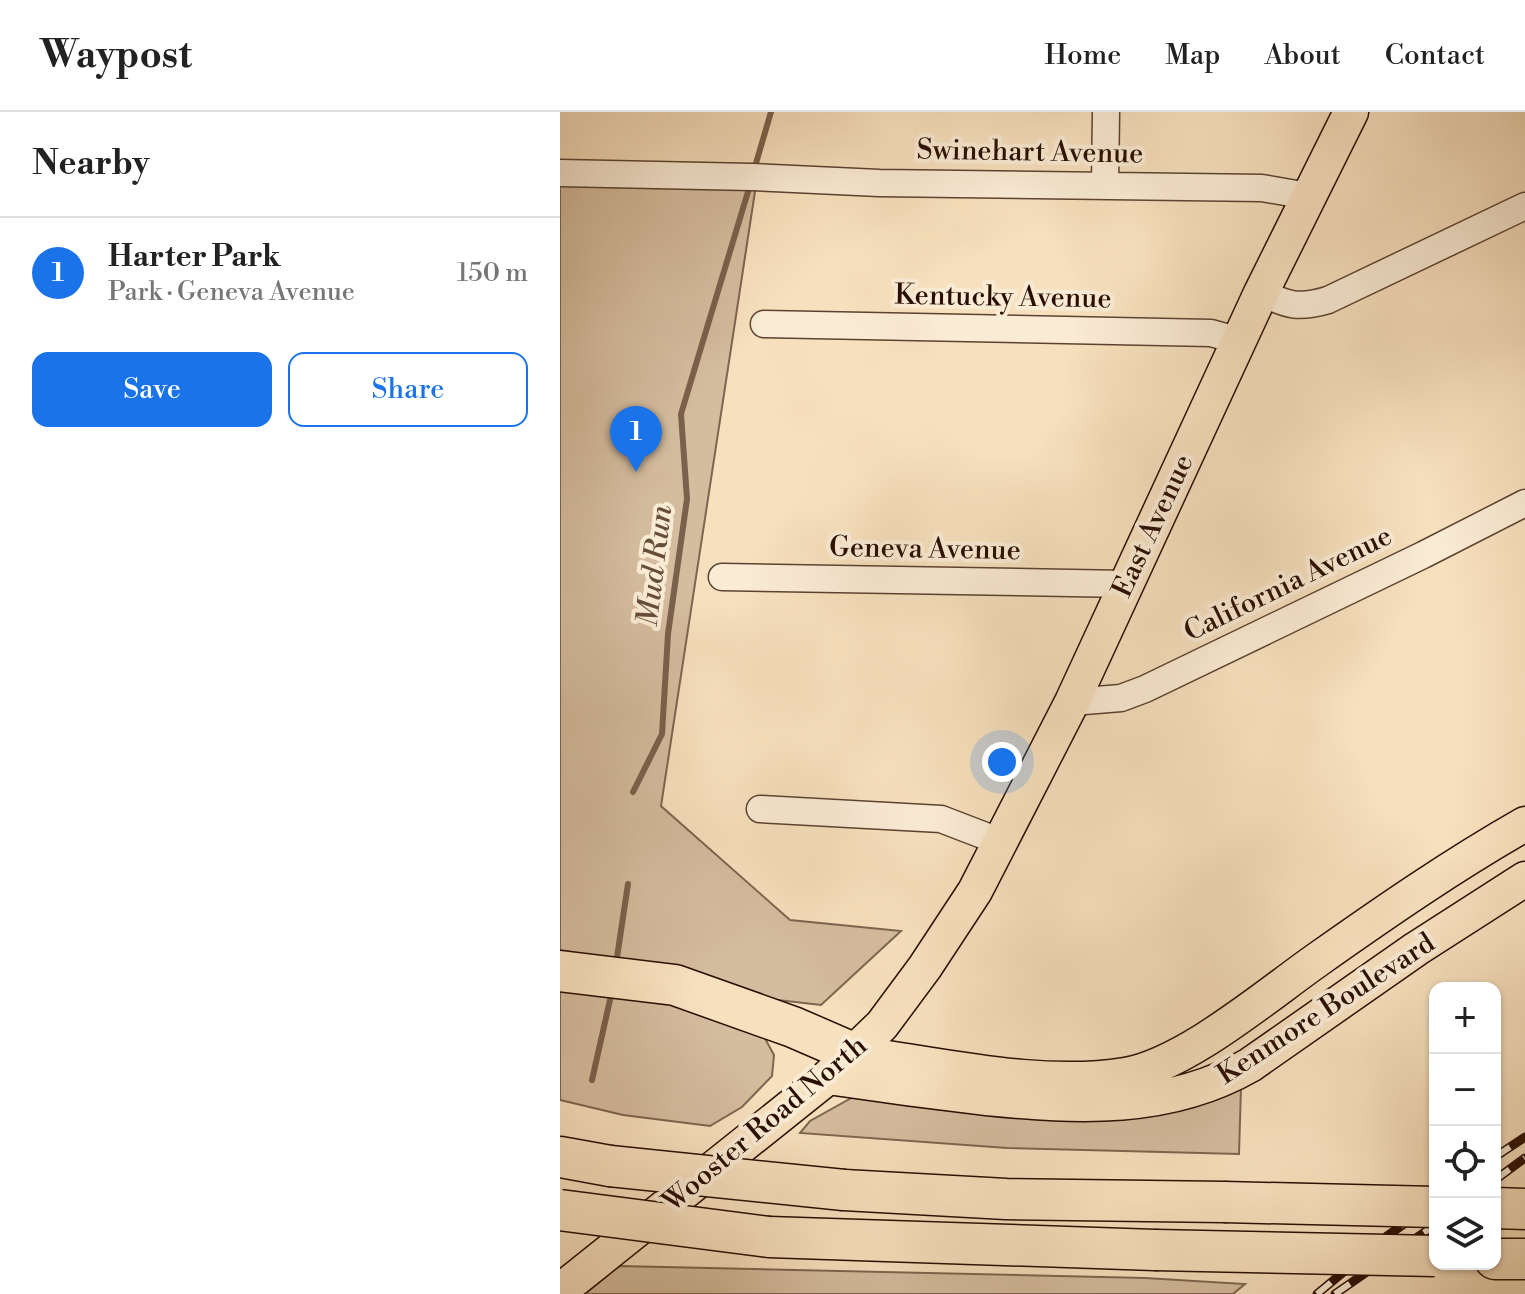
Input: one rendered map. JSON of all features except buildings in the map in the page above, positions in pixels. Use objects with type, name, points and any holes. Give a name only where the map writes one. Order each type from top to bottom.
[{"type":"highway","points":[[560,971],[675,985],[793,1027],[841,1065]]},
{"type":"highway","points":[[560,1157],[610,1166],[844,1190],[1006,1199],[1429,1207]]},
{"type":"highway","points":[[1501,1208],[1525,1209]]},
{"type":"highway","points":[[560,1210],[769,1237],[1429,1256]]},
{"type":"main road","name":"East Avenue","points":[[946,935],[1001,842],[1072,702],[1261,293],[1351,112]]},
{"type":"main road","name":"Kenmore Boulevard","points":[[841,1065],[951,1068],[1065,1078],[1128,1075],[1152,1067],[1193,1048],[1414,891],[1525,824]]},
{"type":"main road","name":"Kenmore Boulevard","points":[[841,1065],[1062,1105],[1120,1104],[1192,1091],[1227,1079],[1250,1065],[1416,949],[1525,879]]},
{"type":"main road","name":"Wooster Road North","points":[[560,1291],[841,1065],[882,1025],[946,935]]},
{"type":"street","points":[[1105,185],[1106,112]]},
{"type":"street","name":"Swinehart Avenue","points":[[560,173],[879,183],[1262,188],[1308,196]]},
{"type":"street","points":[[1261,293],[1289,305],[1307,306],[1328,300],[1525,206]]},
{"type":"street","name":"Kentucky Avenue","points":[[764,324],[1211,333],[1238,344]]},
{"type":"street","name":"California Avenue","points":[[1072,702],[1121,698],[1145,689],[1525,503]]},
{"type":"street","name":"Geneva Avenue","points":[[722,577],[1127,584]]},
{"type":"street","points":[[760,809],[941,819],[1001,842]]},
{"type":"shaded area","points":[[560,179],[756,185],[661,806],[790,920],[901,931],[821,1005],[769,999],[718,979],[560,950]]},
{"type":"shaded area","points":[[560,983],[657,993],[762,1033],[774,1055],[772,1076],[742,1107],[710,1126],[623,1115],[560,1100]]},
{"type":"shaded area","points":[[1241,1087],[1239,1154],[1007,1148],[800,1133],[810,1121],[864,1091]]},
{"type":"shaded area","points":[[619,1266],[1145,1278],[1245,1284],[1233,1294],[585,1294]]},
{"type":"waterway","name":"Mud Run","points":[[754,170],[771,112]]},
{"type":"waterway","name":"Mud Run","points":[[633,792],[662,734],[668,634],[687,499],[681,414],[750,185]]},
{"type":"waterway","name":"Mud Run","points":[[616,964],[628,884]]},
{"type":"waterway","name":"Mud Run","points":[[592,1080],[612,991]]},
{"type":"railway","points":[[1501,1153],[1525,1137]]},
{"type":"railway","points":[[1501,1176],[1525,1158]]},
{"type":"railway","points":[[1317,1294],[1387,1236],[1429,1206]]},
{"type":"railway","points":[[1335,1294],[1429,1229]]},
{"type":"place","name":"Harter Park","points":[[636,472]]}]
